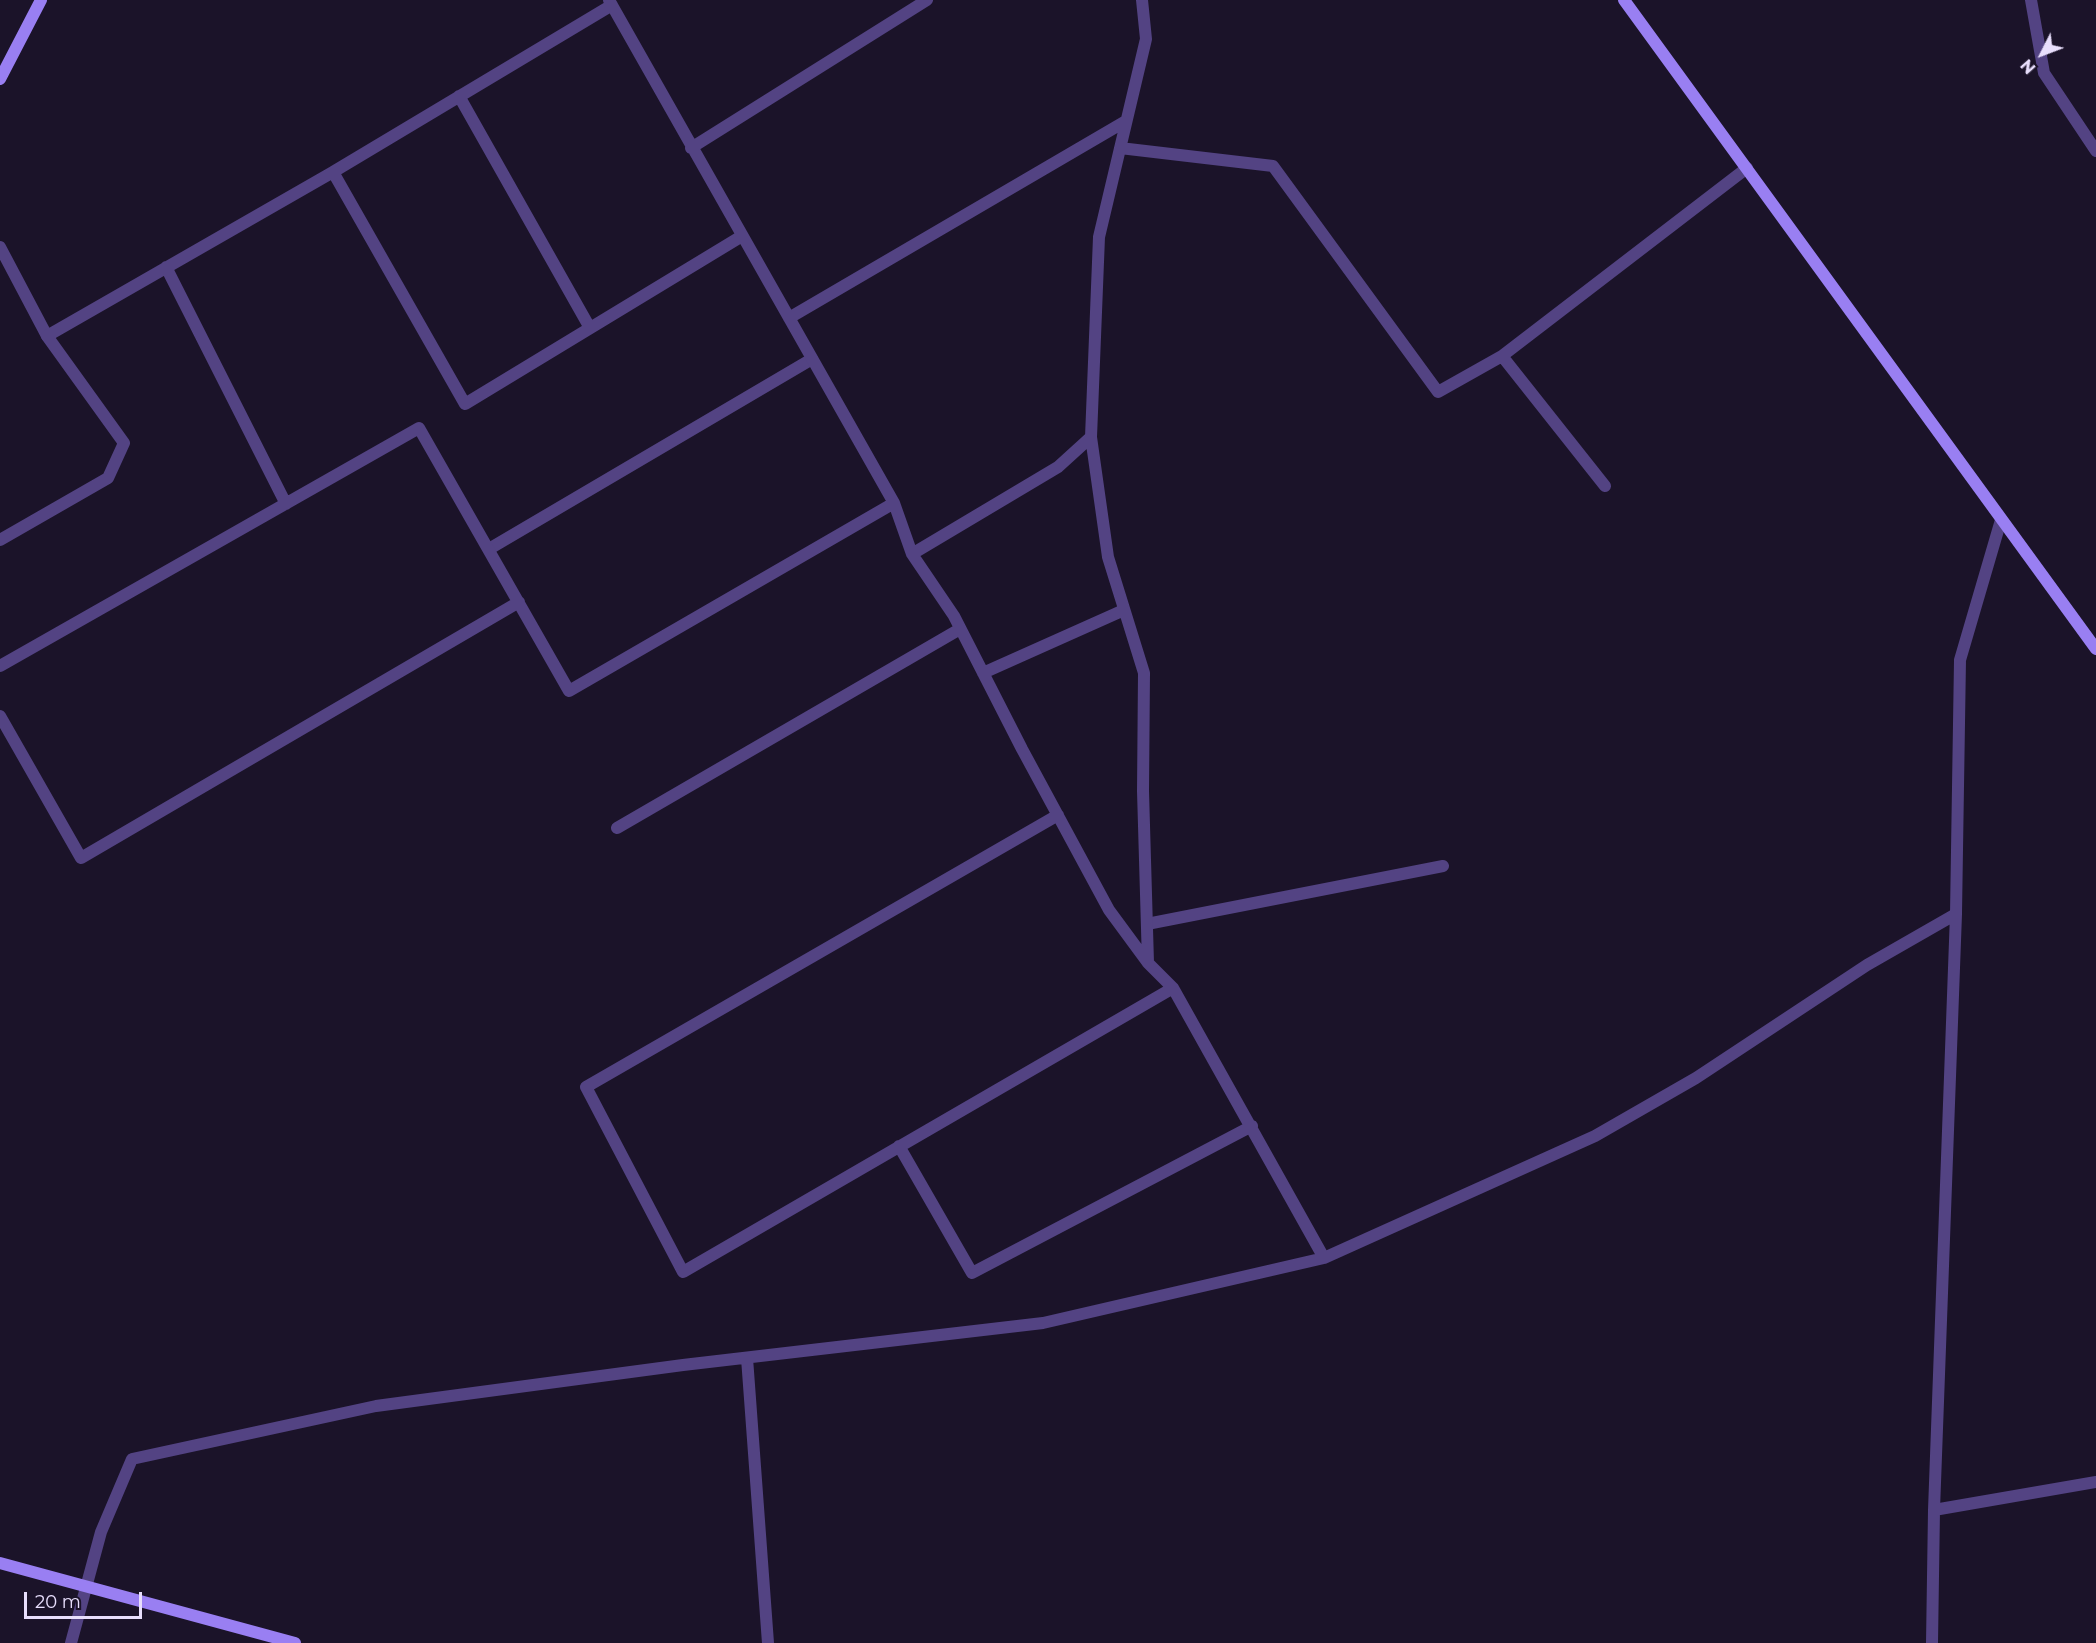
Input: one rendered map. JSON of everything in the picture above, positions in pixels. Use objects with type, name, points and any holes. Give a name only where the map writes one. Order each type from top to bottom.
[{"type":"street","points":[[0,79],[41,0]]},
{"type":"street","points":[[691,148],[927,0]]},
{"type":"street","points":[[1142,0],[1146,39],[1099,237],[1091,437],[1108,557],[1144,674],[1143,791],[1148,963]]},
{"type":"street","points":[[1624,0],[2096,649]]},
{"type":"street","points":[[2031,0],[2044,73],[2096,151]]},
{"type":"street","points":[[47,336],[333,172],[611,3],[691,148],[894,503],[912,554],[960,629],[1109,910],[1148,963],[1173,988],[1324,1258]]},
{"type":"street","points":[[459,96],[591,328]]},
{"type":"street","points":[[789,318],[1126,121]]},
{"type":"street","points":[[1120,148],[1273,166],[1438,392],[1502,356],[1747,168]]},
{"type":"street","points":[[333,172],[465,404],[742,236]]},
{"type":"street","points":[[0,247],[47,336],[124,443],[108,478],[0,540]]},
{"type":"street","points":[[166,267],[285,504]]},
{"type":"street","points":[[1502,356],[1605,486]]},
{"type":"street","points":[[489,549],[812,359]]},
{"type":"street","points":[[0,666],[419,428],[569,691],[894,503]]},
{"type":"street","points":[[912,554],[1058,467],[1091,437]]},
{"type":"street","points":[[1932,1643],[1956,914],[1960,660],[2001,520]]},
{"type":"street","points":[[0,716],[81,858],[519,602]]},
{"type":"street","points":[[982,673],[1124,610]]},
{"type":"street","points":[[617,828],[960,629]]},
{"type":"street","points":[[1058,815],[586,1087],[683,1272],[1173,988]]},
{"type":"street","points":[[1147,924],[1443,866]]},
{"type":"street","points":[[71,1643],[101,1532],[132,1459],[375,1406],[1043,1323],[1324,1258],[1594,1136],[1696,1078],[1867,965],[1956,914]]},
{"type":"street","points":[[899,1146],[972,1273],[1252,1126]]},
{"type":"street","points":[[747,1358],[768,1643]]},
{"type":"street","points":[[1935,1510],[2096,1482]]},
{"type":"street","points":[[0,1563],[295,1643]]}]
